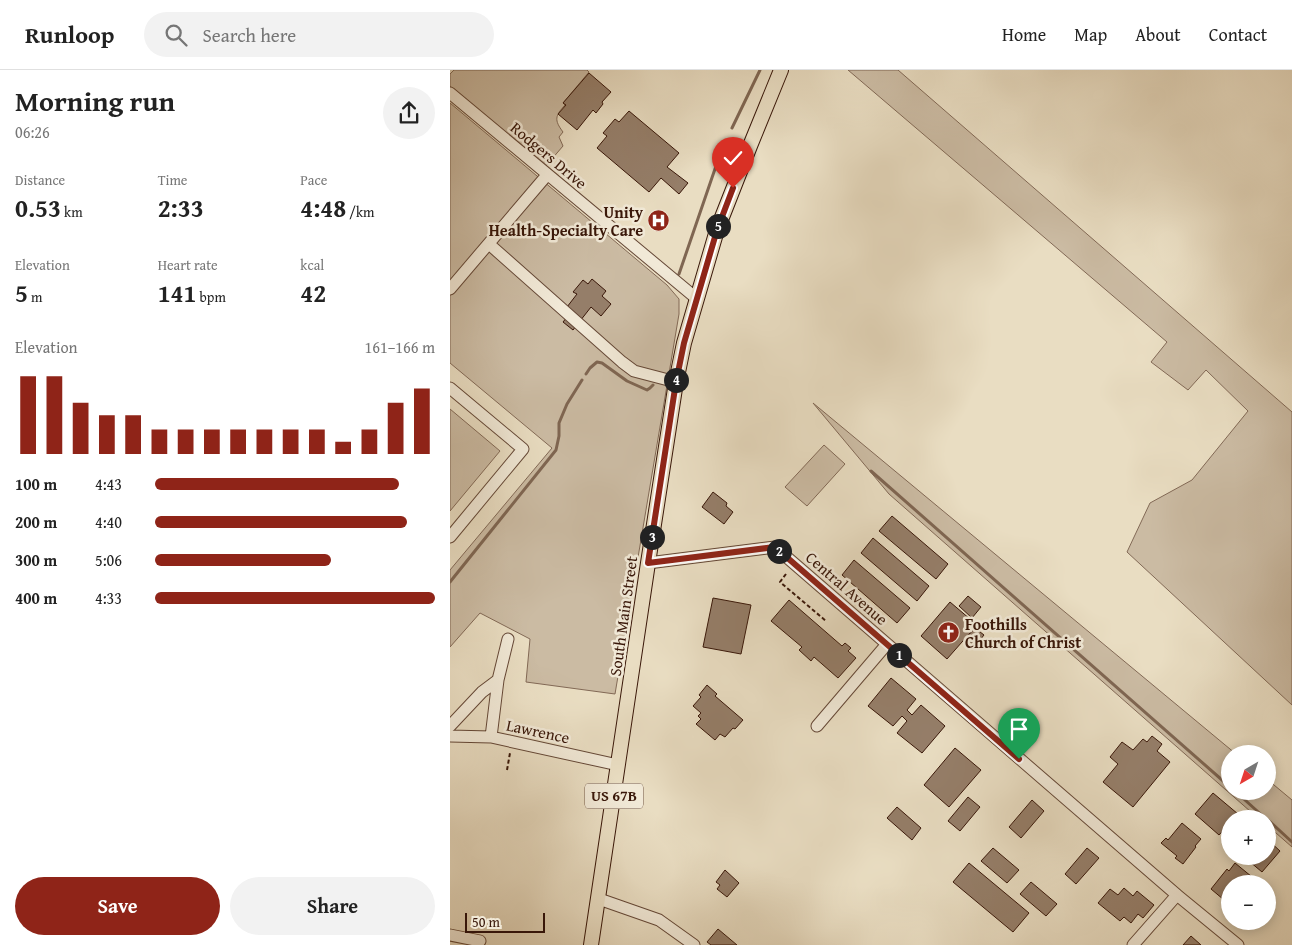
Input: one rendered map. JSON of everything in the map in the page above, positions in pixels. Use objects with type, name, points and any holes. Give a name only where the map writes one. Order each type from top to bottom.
[{"type":"main road","name":"South Main Street","points":[[591,945],[648,563],[676,382],[684,343],[717,230],[781,70]]},
{"type":"street","name":"Rodgers Drive","points":[[450,93],[696,298]]},
{"type":"street","points":[[450,289],[547,175]]},
{"type":"street","points":[[489,244],[614,355],[634,370],[676,382]]},
{"type":"street","points":[[450,388],[524,449],[450,537]]},
{"type":"street","name":"Central Avenue","points":[[648,563],[775,547],[1176,895],[1238,945]]},
{"type":"street","points":[[491,737],[498,680],[508,639]]},
{"type":"street","points":[[817,726],[887,644]]},
{"type":"street","points":[[450,726],[482,692],[498,680]]},
{"type":"street","name":"Lawrence","points":[[450,736],[491,737],[618,765]]},
{"type":"street","points":[[1133,945],[1176,895]]},
{"type":"street","points":[[599,899],[659,920],[694,945]]},
{"type":"street","points":[[450,935],[480,941]]},
{"type":"path","points":[[786,574],[780,582],[826,621]]},
{"type":"path","points":[[507,770],[510,750]]},
{"type":"shaded area","points":[[454,70],[587,70],[589,72],[563,103],[565,105],[559,112],[557,121],[563,132],[559,137],[563,146],[545,167],[450,86],[450,74]]},
{"type":"shaded area","points":[[848,70],[898,70],[1292,412],[1292,705],[1127,552],[1150,503],[1192,480],[1248,411],[1206,370],[1188,390],[1151,362],[1167,342]]},
{"type":"shaded area","points":[[450,103],[667,285],[679,299],[679,314],[615,694],[526,682],[530,639],[480,613],[450,647],[450,570],[552,448],[450,363]]},
{"type":"shaded area","points":[[813,403],[1225,745],[1221,745],[1221,786],[889,494]]},
{"type":"shaded area","points":[[450,409],[500,451],[450,511]]},
{"type":"shaded area","points":[[824,445],[845,464],[807,506],[785,487]]},
{"type":"shaded area","points":[[1276,787],[1292,800],[1292,847],[1276,833],[1276,810],[1249,810],[1237,800],[1276,800]]},
{"type":"building","points":[[589,73],[611,92],[602,102],[603,104],[596,113],[593,110],[577,130],[558,114],[566,105],[563,103]]},
{"type":"building","points":[[629,111],[679,153],[667,167],[688,183],[679,194],[661,178],[649,192],[597,148],[607,136],[603,133],[615,119],[619,122]]},
{"type":"building","points":[[592,279],[606,291],[602,296],[611,304],[601,316],[591,307],[573,330],[563,322],[572,311],[567,307],[577,294],[573,292],[583,280],[588,284]]},
{"type":"building","points":[[713,492],[727,503],[726,506],[733,512],[724,524],[702,507]]},
{"type":"building","points":[[892,516],[948,564],[936,579],[879,531]]},
{"type":"building","points":[[873,538],[929,586],[917,601],[861,553]]},
{"type":"building","points":[[854,560],[910,608],[897,623],[842,575]]},
{"type":"building","points":[[968,596],[981,607],[972,618],[959,606]]},
{"type":"building","points":[[713,598],[751,605],[741,654],[703,647]]},
{"type":"building","points":[[789,600],[842,646],[845,643],[851,648],[848,651],[856,658],[838,678],[814,657],[811,661],[799,650],[802,647],[771,621]]},
{"type":"building","points":[[950,602],[977,625],[947,659],[921,636]]},
{"type":"building","points":[[975,628],[984,635],[975,646],[966,638]]},
{"type":"building","points":[[891,678],[916,699],[907,710],[912,715],[921,705],[945,726],[922,753],[897,733],[907,721],[902,716],[893,726],[868,706]]},
{"type":"building","points":[[707,685],[717,694],[715,696],[743,720],[725,737],[720,734],[715,740],[696,724],[701,719],[698,716],[701,713],[693,706],[701,697],[699,695]]},
{"type":"building","points":[[1152,736],[1162,744],[1157,751],[1170,762],[1133,807],[1103,782],[1118,764],[1110,757],[1122,742],[1133,750],[1143,739],[1147,742]]},
{"type":"building","points":[[955,748],[981,770],[949,807],[924,785]]},
{"type":"building","points":[[1213,793],[1233,810],[1221,810],[1221,833],[1219,835],[1195,814]]},
{"type":"building","points":[[968,797],[980,807],[960,831],[948,821]]},
{"type":"building","points":[[1032,800],[1044,811],[1021,838],[1009,827]]},
{"type":"building","points":[[897,807],[921,828],[912,840],[887,818]]},
{"type":"building","points":[[1182,823],[1201,839],[1183,864],[1175,858],[1177,856],[1161,843],[1166,838],[1168,840]]},
{"type":"building","points":[[1276,847],[1280,851],[1276,856]]},
{"type":"building","points":[[993,848],[1019,870],[1007,883],[981,861]]},
{"type":"building","points":[[1087,848],[1099,858],[1076,884],[1065,874]]},
{"type":"building","points":[[969,863],[1029,913],[1013,932],[953,882]]},
{"type":"building","points":[[1234,865],[1237,865],[1250,875],[1222,875],[1227,869],[1229,871]]},
{"type":"building","points":[[1254,865],[1268,865],[1262,872]]},
{"type":"building","points":[[725,870],[739,883],[727,897],[717,889],[720,885],[716,882]]},
{"type":"building","points":[[1221,876],[1221,897],[1211,889]]},
{"type":"building","points":[[1031,882],[1057,904],[1046,916],[1020,894]]},
{"type":"building","points":[[1124,888],[1133,896],[1137,891],[1154,905],[1143,918],[1138,914],[1131,923],[1124,917],[1120,921],[1098,903],[1110,889],[1118,895]]},
{"type":"building","points":[[718,929],[737,945],[711,945],[707,942]]},
{"type":"building","points":[[1191,936],[1201,945],[1183,945]]},
{"type":"waterway","points":[[732,128],[760,70]]},
{"type":"waterway","points":[[679,274],[716,166]]},
{"type":"waterway","points":[[586,374],[597,362],[602,363],[627,381],[647,390],[653,385]]},
{"type":"waterway","points":[[450,582],[556,450],[559,423],[567,404],[582,380]]},
{"type":"waterway","points":[[871,471],[1221,779]]},
{"type":"waterway","points":[[1245,800],[1256,810]]},
{"type":"waterway","points":[[1276,827],[1292,842]]},
{"type":"place","name":"Unity Health-Specialty Care","points":[[659,221]]},
{"type":"place","name":"Foothills Church of Christ","points":[[949,633]]},
{"type":"route","points":[[733,188],[717,230],[684,343],[676,382],[648,563],[775,547],[1019,759]]}]
